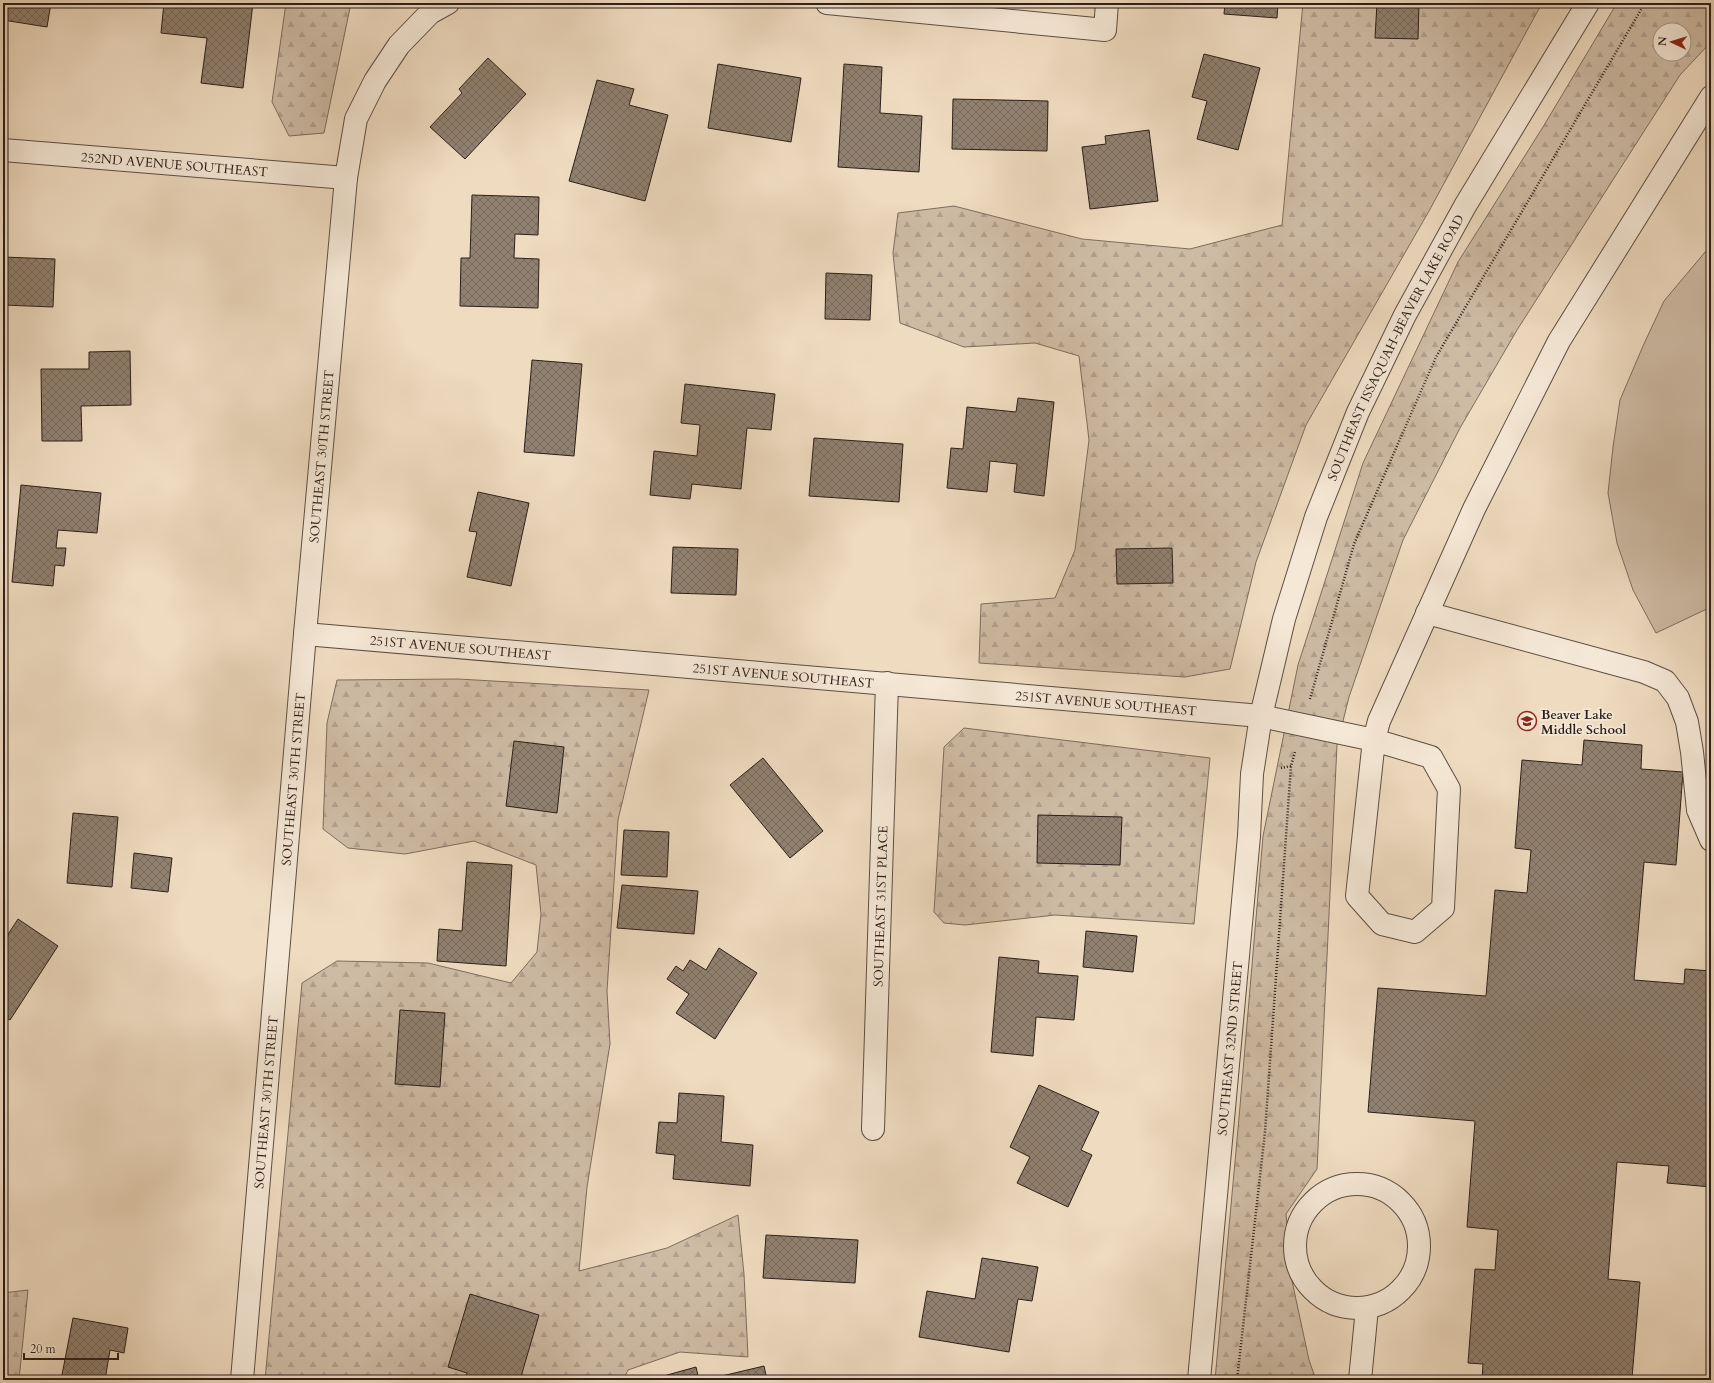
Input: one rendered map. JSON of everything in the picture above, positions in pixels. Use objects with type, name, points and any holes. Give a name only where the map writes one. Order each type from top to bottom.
[{"type":"street","name":"SOUTHEAST 30TH STREET","points":[[242,1380],[305,634],[346,178],[356,118],[375,81],[398,45],[430,13],[448,3]]},
{"type":"street","points":[[827,3],[1105,30],[1107,3]]},
{"type":"street","name":"SOUTHEAST ISSAQUAH-BEAVER LAKE ROAD","points":[[1261,716],[1284,619],[1316,518],[1358,412],[1406,315],[1465,206],[1588,3]]},
{"type":"street","points":[[1374,740],[1379,722],[1474,509],[1559,341],[1711,97]]},
{"type":"street","name":"252ND AVENUE SOUTHEAST","points":[[3,150],[346,178]]},
{"type":"street","points":[[1427,613],[1644,672],[1665,681],[1678,698],[1687,722],[1692,752],[1698,810],[1711,840]]},
{"type":"street","name":"251ST AVENUE SOUTHEAST","points":[[305,634],[1261,716],[1374,740],[1431,757],[1450,789],[1443,908],[1415,932],[1382,924],[1357,896],[1374,740]]},
{"type":"street","name":"SOUTHEAST 31ST PLACE","points":[[873,1129],[887,683]]},
{"type":"street","name":"SOUTHEAST 32ND STREET","points":[[1199,1380],[1249,836],[1252,774],[1261,716]]},
{"type":"street","points":[[1350,1183],[1370,1184],[1390,1192],[1406,1206],[1416,1226],[1420,1247],[1415,1269],[1404,1287],[1387,1301],[1367,1308],[1346,1308],[1328,1302],[1312,1290],[1300,1274],[1294,1254],[1295,1234],[1301,1216],[1314,1199],[1330,1188],[1350,1183]]},
{"type":"street","points":[[1360,1380],[1367,1308]]},
{"type":"green space","points":[[286,3],[351,3],[324,133],[289,136],[272,102]]},
{"type":"green space","points":[[1303,3],[1542,3],[1429,211],[1306,425],[1256,562],[1230,669],[1185,677],[979,663],[981,604],[1055,598],[1075,550],[1089,440],[1079,356],[1035,343],[964,347],[900,323],[893,253],[898,213],[954,206],[1082,239],[1190,249],[1282,225]]},
{"type":"green space","points":[[1617,3],[1711,3],[1711,42],[1680,75],[1517,330],[1460,428],[1403,540],[1349,697],[1337,745],[1317,1169],[1286,1214],[1292,1281],[1309,1360],[1316,1380],[1215,1380],[1263,836],[1298,665],[1363,463],[1458,262],[1543,127]]},
{"type":"green space","points":[[1711,245],[1711,607],[1656,633],[1633,590],[1617,543],[1608,493],[1613,447],[1620,400],[1664,301]]},
{"type":"green space","points":[[458,679],[649,690],[618,820],[607,991],[610,1044],[587,1187],[579,1271],[667,1248],[738,1215],[744,1274],[748,1357],[680,1352],[628,1370],[623,1380],[265,1380],[302,983],[337,961],[428,963],[511,983],[537,952],[541,914],[536,865],[474,841],[405,854],[348,848],[323,829],[327,723],[337,680]]},
{"type":"green space","points":[[964,728],[1210,758],[1194,924],[1055,915],[965,925],[944,923],[934,912],[944,747]]},
{"type":"green space","points":[[28,1290],[19,1380],[3,1380],[3,1293]]},
{"type":"building","points":[[3,3],[51,3],[47,27],[3,20]]},
{"type":"building","points":[[164,3],[253,3],[243,88],[201,83],[207,38],[161,33]]},
{"type":"building","points":[[1225,3],[1278,3],[1277,18],[1224,14]]},
{"type":"building","points":[[1377,3],[1419,3],[1418,39],[1375,38]]},
{"type":"building","points":[[1204,54],[1260,68],[1238,150],[1197,139],[1207,101],[1192,97]]},
{"type":"building","points":[[488,58],[526,94],[465,159],[430,127],[462,93],[459,89]]},
{"type":"building","points":[[718,64],[801,78],[791,142],[708,128]]},
{"type":"building","points":[[844,64],[882,67],[880,113],[922,116],[919,172],[838,167]]},
{"type":"building","points":[[597,80],[634,89],[629,105],[668,115],[645,201],[569,181]]},
{"type":"building","points":[[953,99],[1048,101],[1047,151],[952,149]]},
{"type":"building","points":[[1149,130],[1158,201],[1090,209],[1082,147],[1106,144],[1105,136]]},
{"type":"building","points":[[472,195],[539,197],[538,235],[515,234],[514,258],[539,259],[538,308],[460,306],[461,258],[470,258]]},
{"type":"building","points":[[3,257],[55,259],[53,307],[3,305]]},
{"type":"building","points":[[826,273],[872,275],[870,320],[825,319]]},
{"type":"building","points":[[130,351],[131,405],[81,406],[82,441],[42,441],[41,369],[89,369],[89,352]]},
{"type":"building","points":[[532,360],[582,364],[574,456],[524,452]]},
{"type":"building","points":[[685,384],[775,394],[771,430],[747,428],[741,489],[692,484],[690,499],[650,495],[654,451],[697,456],[700,425],[681,423]]},
{"type":"building","points":[[1018,398],[1054,402],[1044,496],[1014,492],[1017,464],[990,461],[987,492],[947,488],[951,448],[963,449],[967,407],[1016,412]]},
{"type":"building","points":[[814,438],[903,444],[899,502],[809,496]]},
{"type":"building","points":[[21,485],[101,493],[97,533],[58,530],[56,548],[66,548],[64,566],[55,565],[53,586],[12,582]]},
{"type":"building","points":[[478,492],[529,503],[511,586],[467,577],[477,532],[469,531]]},
{"type":"building","points":[[673,547],[738,549],[736,595],[671,593]]},
{"type":"building","points":[[1172,548],[1173,583],[1117,584],[1116,549]]},
{"type":"building","points":[[1584,740],[1642,745],[1641,769],[1683,772],[1676,865],[1644,862],[1634,980],[1684,984],[1685,969],[1711,971],[1711,1187],[1667,1183],[1669,1166],[1617,1162],[1608,1279],[1640,1282],[1632,1378],[1601,1376],[1601,1380],[1482,1380],[1483,1364],[1468,1363],[1475,1269],[1495,1270],[1498,1230],[1467,1227],[1475,1121],[1368,1112],[1378,988],[1486,996],[1495,890],[1527,893],[1531,850],[1515,848],[1522,760],[1582,765]]},
{"type":"building","points":[[514,741],[564,747],[557,813],[506,806]]},
{"type":"building","points":[[763,758],[823,831],[790,858],[730,785]]},
{"type":"building","points":[[73,813],[118,817],[112,887],[67,883]]},
{"type":"building","points":[[1038,815],[1122,817],[1120,865],[1037,863]]},
{"type":"building","points":[[624,830],[669,832],[667,877],[621,875]]},
{"type":"building","points":[[134,853],[172,858],[168,892],[131,888]]},
{"type":"building","points":[[467,862],[512,865],[506,966],[437,961],[439,929],[462,931]]},
{"type":"building","points":[[622,885],[698,891],[694,934],[617,928]]},
{"type":"building","points":[[18,919],[58,946],[10,1020],[3,1016],[3,942]]},
{"type":"building","points":[[1086,931],[1137,936],[1133,972],[1083,967]]},
{"type":"building","points":[[719,948],[757,973],[715,1039],[676,1013],[689,994],[667,979],[676,966],[683,971],[690,960],[706,970]]},
{"type":"building","points":[[999,957],[1039,961],[1038,973],[1078,976],[1074,1020],[1036,1017],[1033,1056],[991,1052]]},
{"type":"building","points":[[400,1010],[445,1013],[440,1087],[395,1084]]},
{"type":"building","points":[[1039,1085],[1099,1112],[1081,1150],[1092,1155],[1068,1207],[1017,1183],[1030,1157],[1010,1147]]},
{"type":"building","points":[[679,1093],[724,1096],[721,1142],[753,1145],[750,1186],[673,1179],[675,1155],[656,1153],[659,1122],[677,1123]]},
{"type":"building","points":[[766,1235],[858,1240],[855,1283],[763,1278]]},
{"type":"building","points":[[982,1258],[1038,1267],[1032,1301],[1018,1299],[1009,1352],[919,1337],[927,1291],[975,1299]]},
{"type":"building","points":[[470,1294],[539,1315],[520,1380],[465,1380],[467,1373],[448,1367]]},
{"type":"building","points":[[73,1318],[128,1328],[124,1353],[110,1350],[105,1380],[61,1380]]},
{"type":"building","points":[[764,1366],[767,1380],[705,1380]]},
{"type":"building","points":[[696,1367],[699,1380],[661,1380],[660,1377]]},
{"type":"place","name":"Beaver Lake Middle School","points":[[1527,721]]}]
